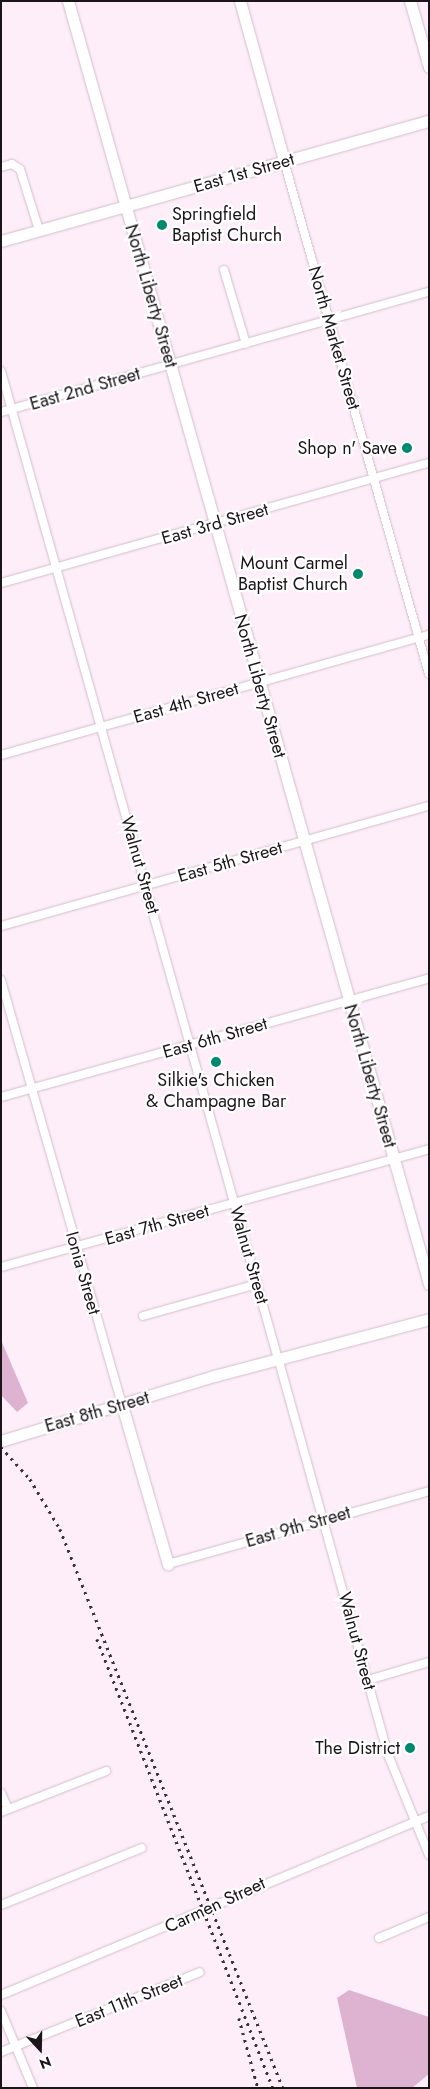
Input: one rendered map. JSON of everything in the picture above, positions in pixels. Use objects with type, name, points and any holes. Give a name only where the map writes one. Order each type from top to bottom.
[{"type":"street","name":"North Liberty Street","points":[[68,1],[429,1284]]},
{"type":"street","points":[[410,1],[429,67]]},
{"type":"street","name":"North Market Street","points":[[241,2],[429,674]]},
{"type":"street","name":"East 1st Street","points":[[1,241],[429,120]]},
{"type":"street","points":[[1,167],[17,165],[39,230]]},
{"type":"street","points":[[224,270],[246,344]]},
{"type":"street","name":"East 2nd Street","points":[[1,412],[429,292]]},
{"type":"street","name":"Walnut Street","points":[[1,371],[394,1771],[429,1855]]},
{"type":"street","name":"East 3rd Street","points":[[1,583],[429,463]]},
{"type":"street","name":"East 4th Street","points":[[1,755],[429,635]]},
{"type":"street","name":"East 5th Street","points":[[1,926],[429,806]]},
{"type":"street","name":"East 6th Street","points":[[1,1097],[429,978]]},
{"type":"street","name":"Ionia Street","points":[[1,980],[168,1564]]},
{"type":"street","name":"East 7th Street","points":[[1,1267],[429,1149]]},
{"type":"street","points":[[143,1316],[257,1284]]},
{"type":"street","name":"East 8th Street","points":[[1,1441],[279,1362],[346,1347],[356,1340],[429,1319]]},
{"type":"street","name":"East 9th Street","points":[[168,1564],[429,1491]]},
{"type":"street","points":[[368,1680],[429,1662]]},
{"type":"street","points":[[1,1793],[4,1810],[106,1771]]},
{"type":"street","name":"Carmen Street","points":[[1,1995],[429,1816]]},
{"type":"street","points":[[1,1905],[142,1848]]},
{"type":"street","points":[[379,1938],[429,1917]]},
{"type":"street","name":"East 11th Street","points":[[1,2052],[200,1972]]},
{"type":"street","points":[[1,2011],[32,2088]]},
{"type":"shaded area","points":[[1,1340],[28,1403],[17,1412],[1,1395]]},
{"type":"shaded area","points":[[349,1990],[429,2017],[429,2074],[412,2088],[357,2088],[337,1998]]},
{"type":"railway","points":[[1,1447],[30,1479],[60,1529],[283,2088]]},
{"type":"railway","points":[[97,1639],[273,2088]]},
{"type":"railway","points":[[239,2018],[258,2088]]},
{"type":"place","name":"Springfield Baptist Church","points":[[162,225]]},
{"type":"place","name":"Shop n' Save","points":[[407,448]]},
{"type":"place","name":"Mount Carmel Baptist Church","points":[[358,574]]},
{"type":"place","name":"Silkie's Chicken & Champagne Bar","points":[[216,1062]]},
{"type":"place","name":"The District","points":[[410,1748]]}]
